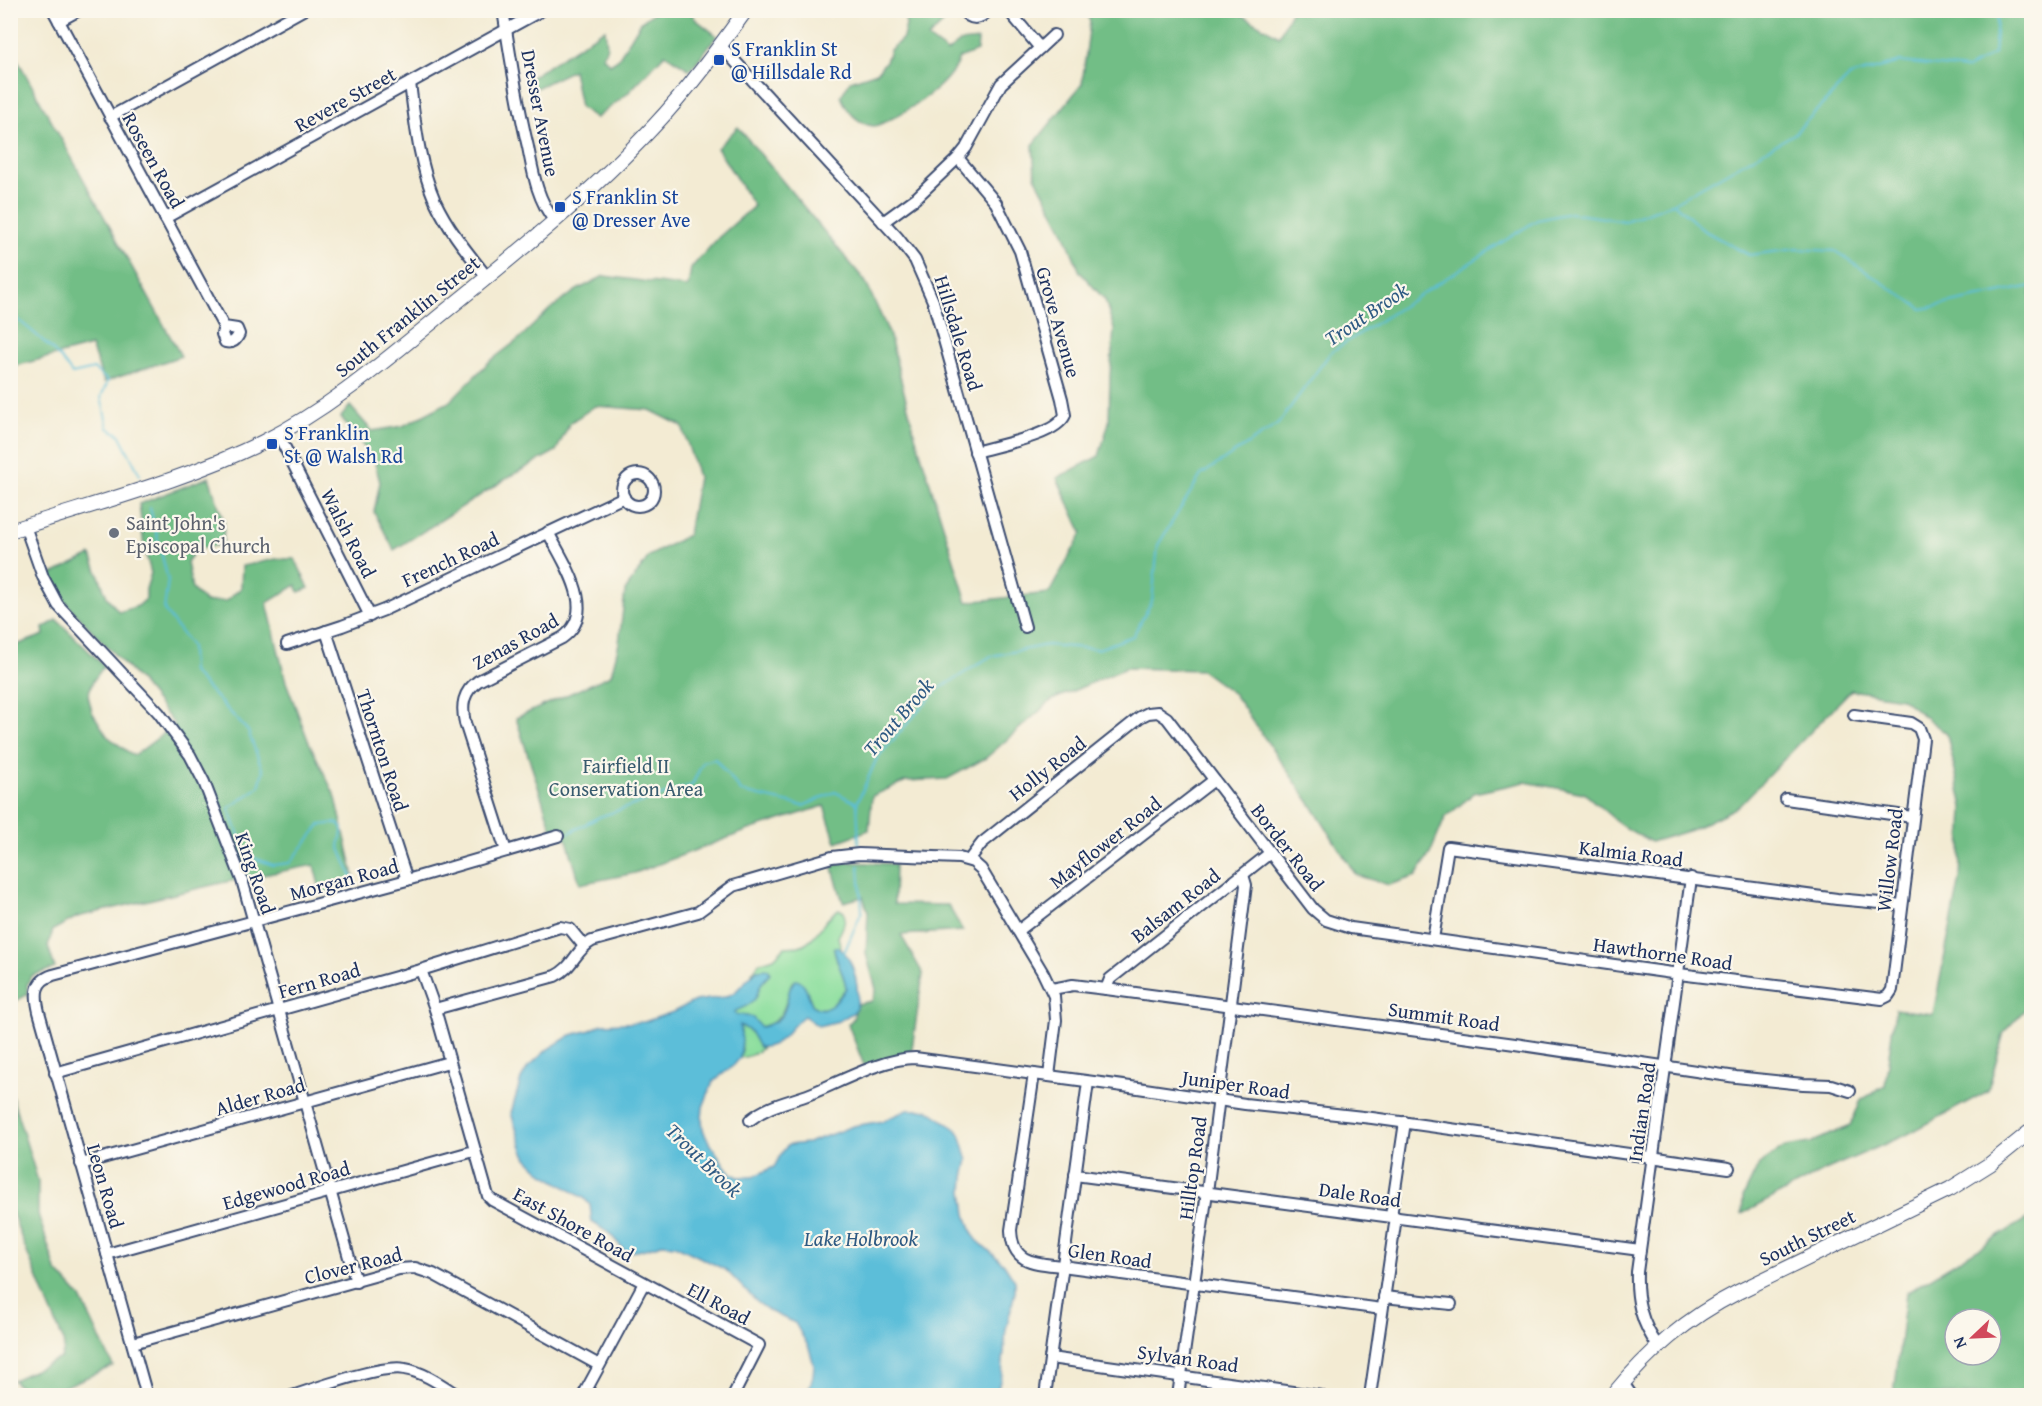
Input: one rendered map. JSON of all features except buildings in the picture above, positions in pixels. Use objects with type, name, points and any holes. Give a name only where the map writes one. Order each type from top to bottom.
[{"type":"main road","name":"South Franklin Street","points":[[10,531],[183,476],[233,456],[278,434],[338,397],[487,277],[554,220],[640,141],[678,100],[746,10]]},
{"type":"main road","name":"South Street","points":[[1612,1395],[1658,1346],[1698,1315],[1730,1296],[1950,1189],[1990,1164],[2031,1130]]},
{"type":"street","name":"Roseen Road","points":[[53,10],[224,327]]},
{"type":"street","points":[[59,21],[78,10]]},
{"type":"street","points":[[110,117],[303,10]]},
{"type":"street","name":"Dresser Avenue","points":[[503,10],[517,99],[536,184],[542,203],[554,220]]},
{"type":"street","name":"Revere Street","points":[[165,218],[542,10]]},
{"type":"street","points":[[963,10],[968,16],[976,19],[985,15],[988,10]]},
{"type":"street","points":[[1008,10],[1040,48]]},
{"type":"street","points":[[884,222],[924,192],[958,158],[966,148],[1001,84],[1054,35]]},
{"type":"street","name":"Hillsdale Road","points":[[720,45],[884,222],[915,260],[928,287],[1025,627]]},
{"type":"street","points":[[410,83],[423,160],[435,201],[461,244],[487,277]]},
{"type":"street","name":"Grove Avenue","points":[[958,158],[996,203],[1020,251],[1065,416],[1059,424],[1046,431],[975,452]]},
{"type":"street","name":"Walsh Road","points":[[278,434],[370,616]]},
{"type":"street","name":"French Road","points":[[287,644],[370,616],[624,497]]},
{"type":"street","name":"King Road","points":[[25,526],[43,577],[58,604],[159,713],[194,761],[207,789],[236,863],[254,921],[303,1103],[356,1282]]},
{"type":"street","name":"Zenas Road","points":[[506,851],[465,723],[463,702],[470,688],[478,681],[562,638],[571,631],[576,623],[579,608],[577,593],[548,532]]},
{"type":"street","name":"Thornton Road","points":[[326,632],[407,880]]},
{"type":"street","name":"Border Road","points":[[1154,711],[1167,718],[1313,909],[1326,920],[1345,927],[1433,939]]},
{"type":"street","name":"Holly Road","points":[[969,860],[981,843],[1140,717],[1154,711]]},
{"type":"street","name":"Willow Road","points":[[1854,715],[1911,723],[1919,728],[1922,742],[1892,990],[1888,996]]},
{"type":"street","name":"Mayflower Road","points":[[1018,931],[1214,780]]},
{"type":"street","points":[[1786,799],[1912,817]]},
{"type":"street","name":"Morgan Road","points":[[37,986],[49,976],[407,880],[558,836]]},
{"type":"street","name":"Kalmia Road","points":[[1433,939],[1448,847],[1838,899],[1902,905]]},
{"type":"street","name":"Balsam Road","points":[[1106,989],[1110,979],[1270,853]]},
{"type":"street","points":[[435,1009],[555,975],[568,968],[584,946],[596,940],[698,912],[733,886],[832,857],[859,854],[953,857],[969,860],[981,869],[1052,989],[1056,1020],[1049,1076]]},
{"type":"street","name":"Hilltop Road","points":[[1178,1395],[1207,1192],[1246,885],[1243,875]]},
{"type":"street","name":"Indian Road","points":[[1658,1346],[1644,1324],[1636,1287],[1691,878]]},
{"type":"street","name":"Fern Road","points":[[56,1073],[421,970],[560,927],[570,929],[584,946]]},
{"type":"street","name":"Hawthorne Road","points":[[1433,939],[1679,974],[1880,999],[1888,996]]},
{"type":"street","name":"East Shore Road","points":[[421,970],[435,1009],[487,1193],[492,1200],[644,1283],[583,1395]]},
{"type":"street","name":"Summit Road","points":[[1052,989],[1072,985],[1106,989],[1744,1078],[1826,1084],[1850,1091]]},
{"type":"street","name":"Leon Road","points":[[37,986],[36,1003],[147,1395]]},
{"type":"street","name":"Juniper Road","points":[[750,1120],[773,1105],[900,1059],[915,1058],[1219,1101],[1405,1122],[1729,1168]]},
{"type":"street","name":"Alder Road","points":[[81,1164],[449,1062]]},
{"type":"street","name":"Glen Road","points":[[1034,1074],[1012,1221],[1011,1240],[1015,1251],[1021,1257],[1040,1263],[1382,1309]]},
{"type":"street","points":[[1045,1395],[1088,1082]]},
{"type":"street","points":[[1370,1395],[1405,1122]]},
{"type":"street","name":"Edgewood Road","points":[[107,1254],[474,1151]]},
{"type":"street","name":"Dale Road","points":[[1075,1175],[1640,1250]]},
{"type":"street","name":"Clover Road","points":[[133,1342],[399,1269],[420,1269],[599,1365]]},
{"type":"street","name":"Ell Road","points":[[644,1283],[759,1345],[733,1395]]},
{"type":"street","points":[[1384,1297],[1451,1304]]},
{"type":"street","name":"Sylvan Road","points":[[1050,1358],[1320,1395]]},
{"type":"street","points":[[292,1395],[386,1368],[397,1368],[418,1373],[459,1395]]},
{"type":"street","points":[[1623,1383],[1632,1395]]},
{"type":"green space","name":"Fairfield II Conservation Area","points":[[1292,10],[2031,11],[2031,1003],[2004,1032],[1988,1091],[1908,1134],[1825,1170],[1742,1214],[1743,1197],[1759,1164],[1785,1147],[1810,1143],[1850,1126],[1861,1100],[1885,1086],[1895,1009],[1933,1014],[1960,879],[1963,807],[1947,734],[1901,698],[1851,690],[1738,807],[1691,830],[1651,842],[1622,826],[1584,793],[1525,782],[1474,793],[1445,818],[1430,854],[1416,876],[1389,885],[1356,875],[1312,806],[1234,694],[1201,670],[1126,668],[1052,700],[986,758],[947,779],[906,781],[872,796],[869,830],[836,842],[824,806],[749,830],[635,873],[580,884],[567,840],[552,830],[516,718],[611,675],[619,643],[625,591],[649,556],[688,535],[698,477],[682,426],[650,410],[595,406],[570,423],[556,451],[509,477],[394,550],[374,512],[380,482],[374,460],[341,417],[350,406],[372,431],[403,426],[449,402],[489,362],[519,339],[550,309],[577,290],[604,276],[688,287],[691,268],[719,237],[754,206],[717,148],[738,127],[865,281],[889,333],[915,435],[967,602],[1049,593],[1082,533],[1057,478],[1099,456],[1109,422],[1114,329],[1105,300],[1080,272],[1063,230],[1035,176],[1033,145],[1082,84],[1090,22],[1086,11],[1235,11],[1279,36]]},
{"type":"green space","points":[[656,11],[691,11],[694,18],[717,36],[690,70],[665,54],[627,94],[596,118],[580,107],[573,70],[530,91],[525,81],[605,29],[607,46],[603,57],[610,64],[618,59],[641,22]]},
{"type":"green space","points":[[904,11],[952,11],[954,13],[928,38],[947,52],[960,42],[978,40],[977,51],[959,58],[948,77],[921,101],[880,124],[868,125],[853,116],[841,96],[850,81],[877,72],[886,61],[890,50],[903,38],[906,25]]},
{"type":"green space","points":[[10,46],[181,356],[104,382],[91,346],[11,367]]},
{"type":"green space","points":[[209,477],[224,522],[223,544],[196,549],[187,562],[192,589],[205,602],[226,601],[241,588],[242,566],[276,559],[295,559],[309,588],[299,592],[296,585],[267,603],[286,682],[308,740],[336,798],[356,885],[321,894],[314,865],[221,883],[77,917],[53,930],[48,946],[55,968],[31,976],[27,985],[28,994],[11,1004],[11,647],[44,635],[43,628],[57,620],[104,666],[93,681],[88,695],[92,712],[107,736],[131,754],[135,755],[175,725],[140,681],[63,600],[50,575],[91,555],[107,597],[119,612],[138,606],[146,599],[146,589],[151,573],[144,547],[139,504]]},
{"type":"green space","points":[[846,862],[895,864],[894,904],[948,905],[963,931],[901,935],[923,974],[911,1055],[865,1068],[848,1024],[853,1019],[857,1004],[872,1001],[876,989],[866,954],[868,912],[863,897],[843,902],[832,866]]},
{"type":"green space","points":[[839,909],[844,912],[843,928],[838,937],[841,948],[834,949],[846,988],[831,1007],[818,1009],[813,1006],[804,985],[792,982],[783,1010],[769,1024],[761,1027],[757,1023],[734,1014],[754,1000],[761,984],[770,972],[768,969],[757,970],[751,974],[759,963],[774,958],[785,947],[806,943]]},
{"type":"green space","points":[[740,1025],[750,1031],[759,1047],[763,1047],[747,1057],[740,1058],[742,1050]]},
{"type":"green space","points":[[10,1090],[38,1181],[38,1214],[56,1270],[81,1298],[113,1366],[45,1395],[27,1395],[13,1380],[61,1358],[64,1349],[63,1340],[11,1209],[10,1180],[13,1167],[10,1158]]},
{"type":"green space","points":[[2031,1216],[2031,1395],[1894,1395],[1906,1293]]},
{"type":"water","name":"Lake Holbrook","points":[[837,947],[848,958],[855,977],[858,996],[854,1012],[839,1021],[818,1026],[804,1016],[779,1041],[767,1047],[759,1047],[750,1031],[740,1025],[742,1041],[740,1058],[713,1082],[703,1107],[703,1129],[731,1173],[738,1177],[752,1177],[774,1167],[788,1145],[808,1143],[853,1126],[883,1121],[907,1110],[928,1110],[956,1129],[960,1134],[968,1160],[963,1191],[966,1214],[972,1233],[1004,1264],[1015,1281],[1015,1292],[1006,1329],[1002,1374],[996,1395],[807,1395],[814,1365],[809,1348],[795,1323],[771,1312],[757,1302],[726,1270],[675,1245],[662,1244],[626,1252],[609,1233],[592,1222],[590,1205],[584,1198],[543,1174],[527,1158],[523,1150],[511,1113],[521,1079],[528,1067],[548,1049],[571,1035],[591,1030],[602,1024],[644,1022],[695,1001],[725,997],[734,993],[757,970],[768,969],[770,972],[761,984],[754,1000],[734,1012],[735,1014],[752,1017],[761,1027],[772,1023],[783,1013],[795,980],[805,986],[813,1006],[824,1009],[832,1005],[846,988],[835,953],[834,948]]},
{"type":"waterway","points":[[1675,202],[1794,134],[1850,76],[1900,62],[1967,69],[1994,54],[1998,10]]},
{"type":"waterway","name":"Trout Brook","points":[[859,845],[857,803],[877,758],[936,691],[991,656],[1047,645],[1098,649],[1133,636],[1152,601],[1158,545],[1201,475],[1278,424],[1331,352],[1537,220],[1570,213],[1625,221],[1674,203],[1703,230],[1749,255],[1796,249],[1835,251],[1922,309],[2032,286]]},
{"type":"waterway","points":[[10,313],[36,334],[72,374],[94,369],[108,381],[101,397],[108,428],[119,434],[140,475]]},
{"type":"waterway","points":[[150,508],[168,580],[164,610],[191,646],[192,672],[248,731],[263,771],[259,787],[229,808],[246,855],[273,865],[290,863],[320,825],[337,823],[343,828],[339,846],[352,877]]},
{"type":"waterway","points":[[569,833],[599,817],[692,785],[703,762],[715,759],[742,792],[803,806],[835,792],[857,803]]},
{"type":"waterway","name":"Trout Brook","points":[[844,953],[862,911],[859,866]]},
{"type":"place","name":"S Franklin St @ Hillsdale Rd","points":[[719,60]]},
{"type":"place","name":"S Franklin St @ Dresser Ave","points":[[560,207]]},
{"type":"place","name":"S Franklin St @ Walsh Rd","points":[[272,444]]},
{"type":"place","name":"Saint John's Episcopal Church","points":[[114,533]]}]
